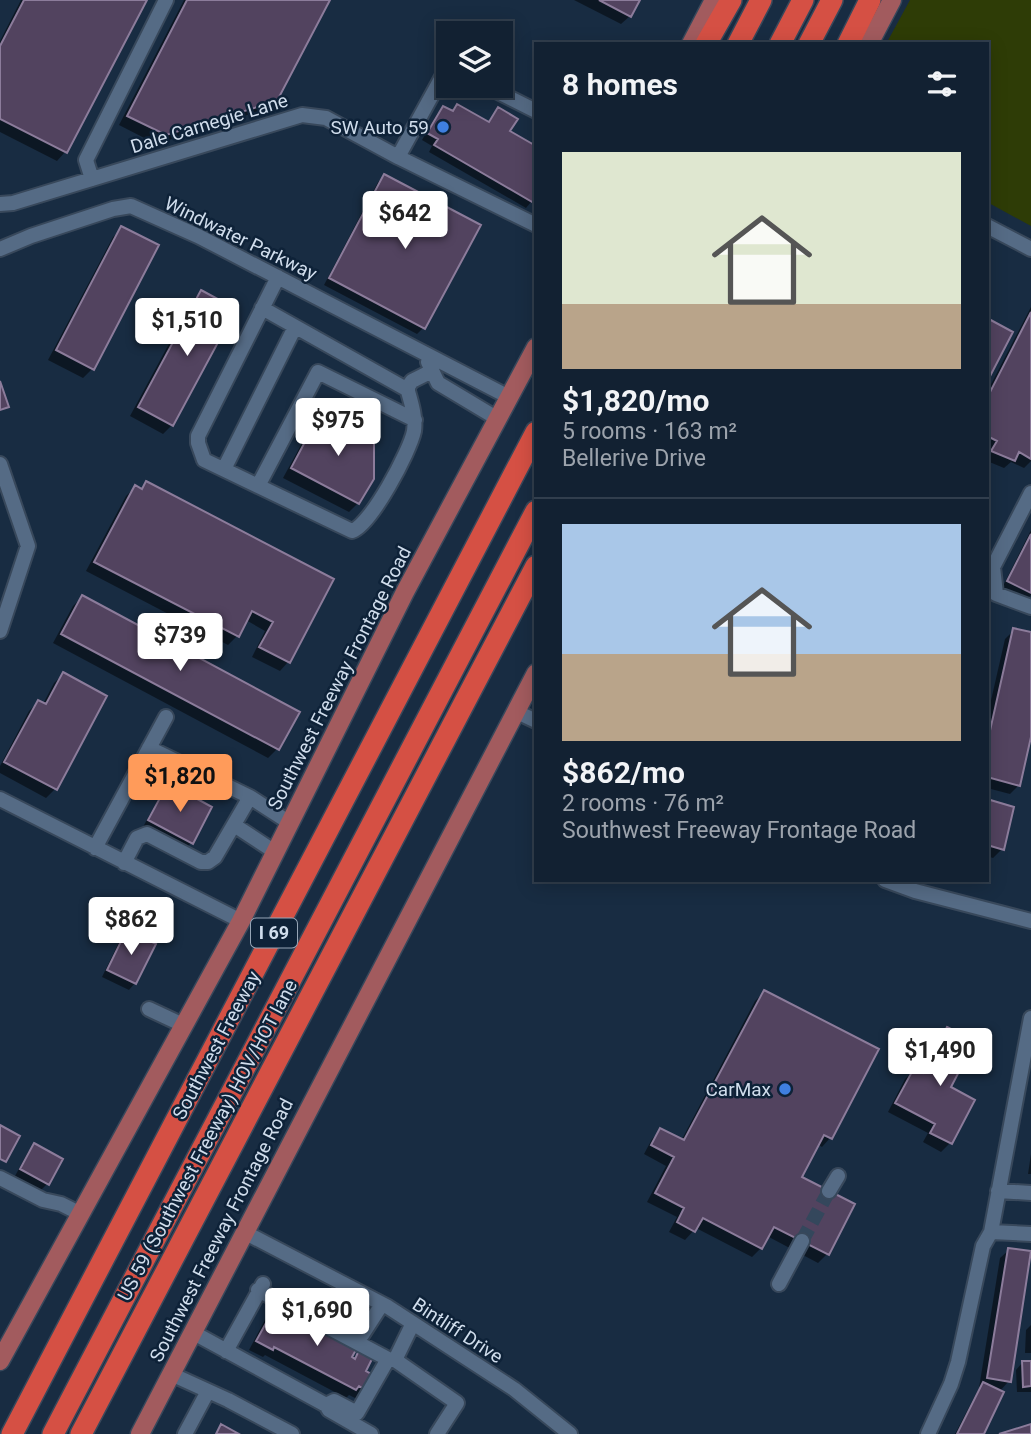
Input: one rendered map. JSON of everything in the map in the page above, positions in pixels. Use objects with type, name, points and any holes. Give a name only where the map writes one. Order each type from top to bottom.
[{"type":"highway","points":[[707,42],[730,0]]},
{"type":"highway","points":[[739,42],[761,0]]},
{"type":"highway","points":[[781,42],[803,0]]},
{"type":"highway","points":[[810,42],[832,0]]},
{"type":"highway","points":[[849,42],[870,0]]},
{"type":"highway","name":"Southwest Freeway","points":[[12,1434],[534,436]]},
{"type":"highway","name":"US 59 (Southwest Freeway) HOV/HOT lane","points":[[53,1434],[534,515]]},
{"type":"highway","points":[[81,1434],[534,570]]},
{"type":"main road","points":[[692,42],[714,0]]},
{"type":"main road","points":[[870,42],[892,0]]},
{"type":"main road","name":"Southwest Freeway Frontage Road","points":[[0,1360],[241,921],[405,592],[534,350]]},
{"type":"main road","name":"Southwest Freeway Frontage Road","points":[[139,1434],[534,677]]},
{"type":"street","points":[[92,179],[86,160],[166,0]]},
{"type":"street","points":[[398,157],[436,88]]},
{"type":"street","points":[[509,98],[534,110]]},
{"type":"street","name":"Dale Carnegie Lane","points":[[0,204],[13,203],[302,115],[326,118],[398,157],[534,224]]},
{"type":"street","name":"Windwater Parkway","points":[[0,249],[113,209],[131,206],[198,236],[509,397]]},
{"type":"street","points":[[989,227],[1031,249]]},
{"type":"street","name":"Windwater Parkway","points":[[0,240],[31,236]]},
{"type":"street","points":[[278,277],[198,436],[204,460],[352,531],[358,529],[379,505],[413,435],[415,420],[408,390],[412,381],[432,371]]},
{"type":"street","points":[[262,308],[408,390]]},
{"type":"street","points":[[224,469],[295,327]]},
{"type":"street","points":[[426,354],[438,383],[498,419]]},
{"type":"street","points":[[258,486],[318,372],[415,420]]},
{"type":"street","points":[[0,464],[28,546],[0,631]]},
{"type":"street","points":[[1031,493],[993,567],[996,594],[1031,607]]},
{"type":"street","points":[[515,711],[534,720]]},
{"type":"street","points":[[95,848],[166,717]]},
{"type":"street","points":[[149,748],[250,797],[290,823]]},
{"type":"street","points":[[124,863],[136,838],[142,834],[148,834],[201,862],[208,862],[215,857],[250,797]]},
{"type":"street","points":[[0,799],[241,921]]},
{"type":"street","points":[[234,825],[275,852]]},
{"type":"street","points":[[890,882],[915,891],[1031,921]]},
{"type":"street","points":[[149,1009],[184,1025]]},
{"type":"street","points":[[928,1434],[951,1384],[983,1246],[991,1232],[1031,1018]]},
{"type":"street","points":[[829,1191],[838,1176]]},
{"type":"street","points":[[0,1178],[43,1200],[61,1204],[79,1213]]},
{"type":"street","points":[[998,1191],[1031,1193]]},
{"type":"street","name":"Bintliff Drive","points":[[244,1232],[382,1304],[514,1389],[570,1434]]},
{"type":"street","points":[[991,1232],[1031,1234]]},
{"type":"street","points":[[779,1284],[802,1241]]},
{"type":"street","points":[[226,1351],[262,1284],[362,1335],[382,1304]]},
{"type":"street","points":[[258,1290],[388,1359],[357,1413],[334,1401],[326,1405]]},
{"type":"street","points":[[412,1325],[395,1360],[457,1403],[437,1434]]},
{"type":"street","points":[[192,1332],[326,1405],[329,1410],[372,1434]]},
{"type":"street","points":[[170,1374],[292,1434]]},
{"type":"street","points":[[185,1434],[208,1391]]},
{"type":"green space","points":[[910,0],[1031,0],[1031,226],[989,203],[989,42],[887,42]]},
{"type":"building","points":[[24,0],[147,0],[67,153],[0,119],[0,46]]},
{"type":"building","points":[[187,0],[330,0],[277,101],[166,135],[127,116]]},
{"type":"building","points":[[599,0],[640,0],[631,17]]},
{"type":"building","points":[[457,104],[489,122],[498,107],[518,119],[510,131],[534,145],[534,203],[434,145],[438,139],[427,133],[443,106],[453,111]]},
{"type":"building","points":[[384,174],[481,225],[425,329],[329,278]]},
{"type":"building","points":[[121,226],[159,245],[94,370],[56,350]]},
{"type":"building","points":[[201,290],[236,309],[173,426],[138,407]]},
{"type":"building","points":[[1031,312],[1031,459],[1019,452],[1015,461],[991,451],[997,441],[989,437],[989,394]]},
{"type":"building","points":[[989,319],[1013,332],[989,378]]},
{"type":"building","points":[[0,381],[9,407],[0,410]]},
{"type":"building","points":[[322,410],[374,441],[374,479],[359,504],[291,468]]},
{"type":"building","points":[[146,481],[334,579],[290,663],[259,647],[273,622],[252,611],[239,637],[94,562],[135,485],[142,489]]},
{"type":"building","points":[[1031,534],[1031,593],[1007,581]]},
{"type":"building","points":[[82,595],[300,712],[279,750],[61,634]]},
{"type":"building","points":[[1013,628],[1031,632],[1031,737],[1020,786],[989,778],[989,735]]},
{"type":"building","points":[[63,672],[107,696],[57,790],[4,762],[38,700],[46,704]]},
{"type":"building","points":[[168,783],[212,807],[193,844],[148,820]]},
{"type":"building","points":[[989,800],[1014,807],[1004,850],[989,846]]},
{"type":"building","points":[[127,929],[156,944],[136,984],[107,970]]},
{"type":"building","name":"CarMax","points":[[764,990],[879,1049],[832,1139],[824,1135],[802,1177],[855,1204],[829,1255],[774,1227],[762,1249],[703,1218],[695,1232],[677,1222],[684,1208],[655,1193],[674,1157],[651,1145],[660,1128],[684,1140]]},
{"type":"building","points":[[947,1027],[975,1041],[951,1087],[975,1100],[952,1144],[930,1133],[935,1124],[895,1103],[914,1068],[923,1073]]},
{"type":"building","points":[[0,1125],[20,1136],[6,1162],[0,1159]]},
{"type":"building","points":[[34,1143],[63,1159],[49,1185],[20,1169]]},
{"type":"building","points":[[1008,1248],[1031,1251],[1011,1382],[987,1378]]},
{"type":"building","points":[[277,1303],[357,1348],[352,1357],[355,1359],[360,1348],[374,1355],[366,1371],[375,1376],[367,1391],[359,1386],[356,1390],[274,1347],[273,1350],[256,1341]]},
{"type":"building","points":[[1022,1361],[1031,1361],[1031,1386],[1023,1387]]},
{"type":"building","points":[[983,1382],[1004,1392],[984,1434],[957,1434]]},
{"type":"building","points":[[221,1424],[239,1434],[216,1434]]},
{"type":"building","points":[[1031,1424],[1031,1434],[999,1434]]},
{"type":"tunnel","points":[[802,1241],[829,1191]]},
{"type":"place","name":"SW Auto 59","points":[[443,127]]},
{"type":"place","name":"CarMax","points":[[785,1089]]}]
